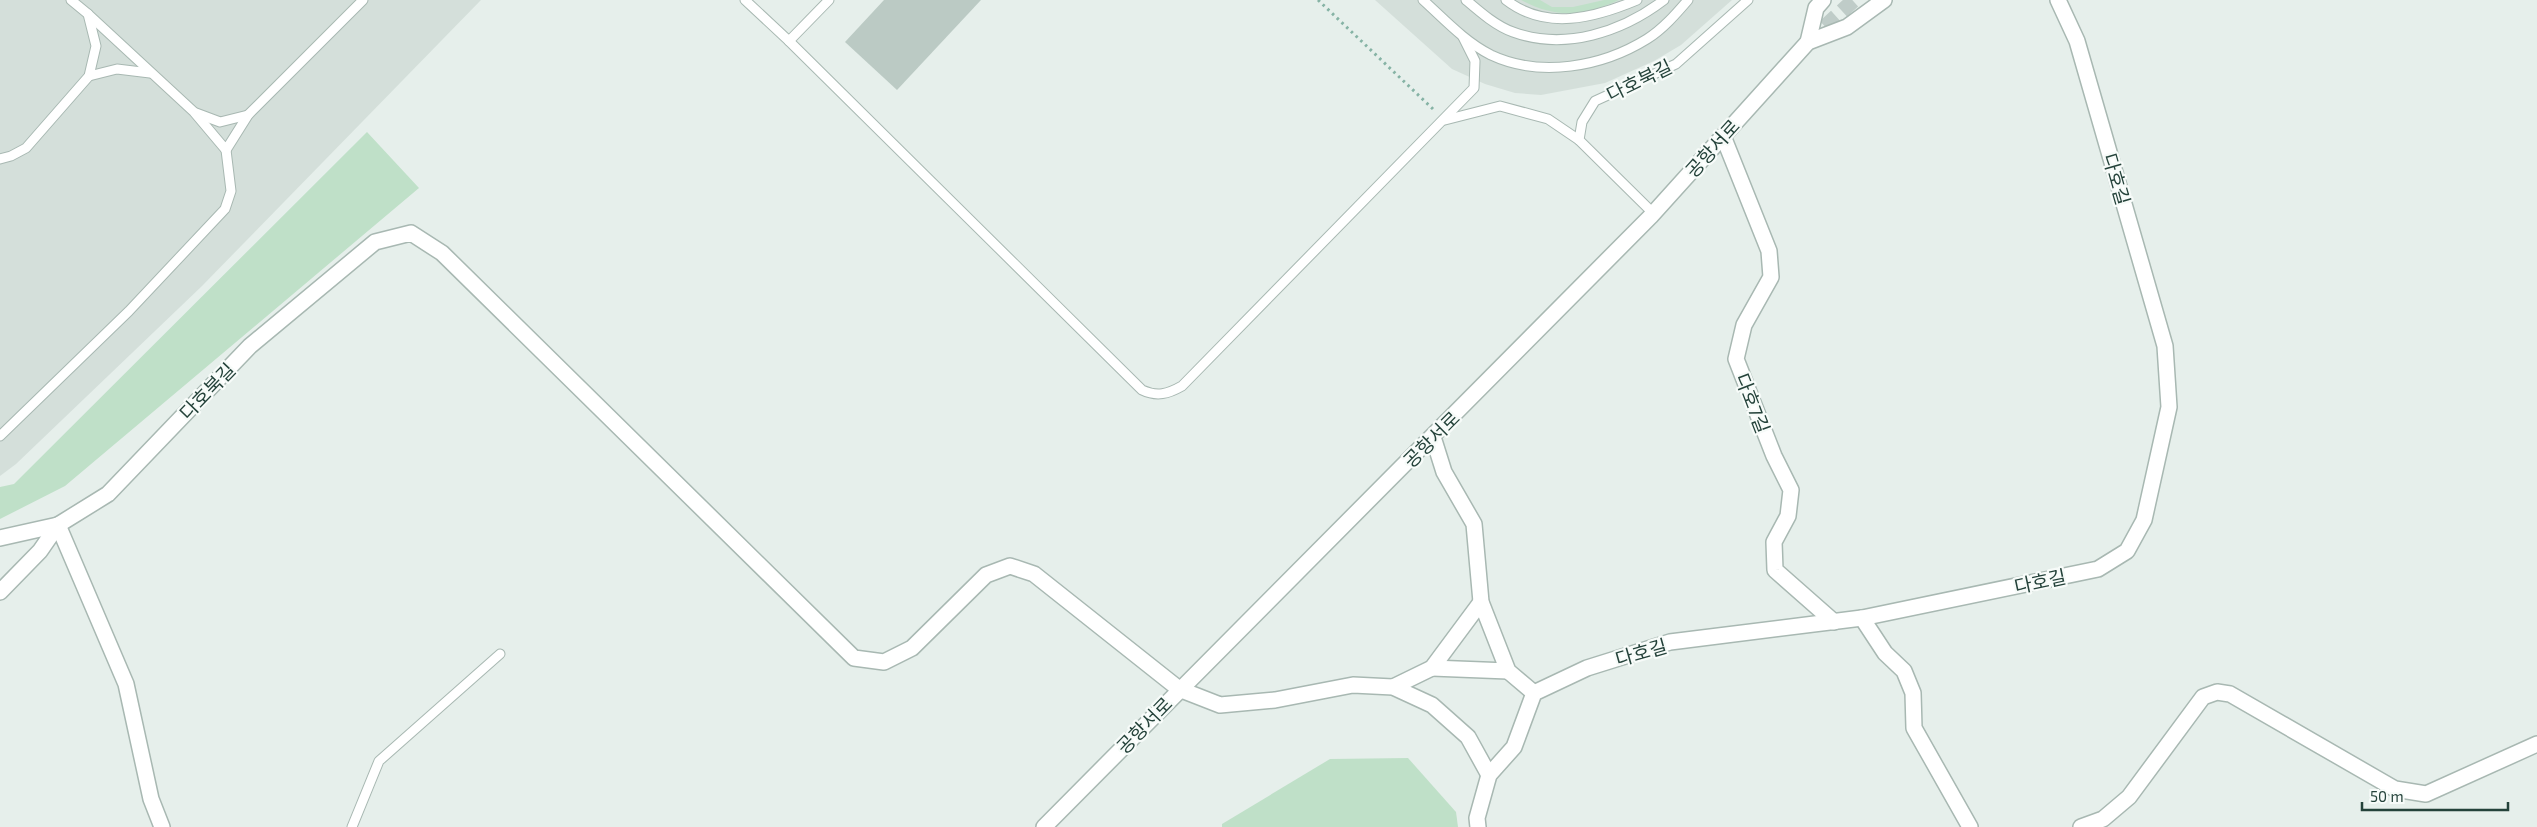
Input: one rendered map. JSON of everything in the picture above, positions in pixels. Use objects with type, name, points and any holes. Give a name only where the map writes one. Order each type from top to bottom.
[{"type":"street","points":[[1808,42],[1816,8],[1823,0]]},
{"type":"street","points":[[1808,42],[1847,27],[1884,0]]},
{"type":"street","name":"다호길","points":[[1534,693],[1587,668],[1670,642],[1862,618],[2098,569],[2127,551],[2144,520],[2170,408],[2165,346],[2076,42],[2058,0]]},
{"type":"street","name":"공항서로","points":[[1044,827],[1653,214],[1808,42]]},
{"type":"street","name":"다호7길","points":[[1723,136],[1769,250],[1771,277],[1744,324],[1736,359],[1774,456],[1792,490],[1788,516],[1774,542],[1775,570],[1834,622]]},
{"type":"street","name":"다호북길","points":[[0,538],[58,525],[108,494],[250,346],[272,327],[375,242],[411,233],[442,253],[854,658],[884,662],[912,648],[986,575],[1010,566],[1034,574],[1179,689]]},
{"type":"street","points":[[1433,437],[1444,472],[1474,524],[1481,602],[1508,671],[1534,693],[1514,746],[1489,775],[1477,818],[1478,827]]},
{"type":"street","points":[[0,592],[40,551],[58,525]]},
{"type":"street","points":[[58,525],[126,684],[152,799],[162,827]]},
{"type":"street","points":[[1432,668],[1481,602]]},
{"type":"street","points":[[1862,618],[1885,653],[1904,671],[1913,693],[1914,728],[1970,827]]},
{"type":"street","points":[[1392,687],[1432,668],[1508,671]]},
{"type":"street","points":[[1179,689],[1220,705],[1274,700],[1353,686],[1392,687],[1432,705],[1468,737],[1489,775]]},
{"type":"street","points":[[2082,827],[2103,819],[2129,797],[2203,697],[2217,692],[2230,694],[2395,789],[2426,794],[2537,744]]},
{"type":"lane","points":[[0,436],[129,311],[225,209],[231,191],[226,150],[194,112],[72,0]]},
{"type":"lane","points":[[226,150],[248,115],[363,0]]},
{"type":"lane","points":[[745,0],[789,41],[1142,390],[1152,394],[1170,393],[1182,386],[1445,120],[1474,88],[1475,61],[1463,37]]},
{"type":"lane","points":[[789,41],[829,0]]},
{"type":"lane","points":[[1423,0],[1463,37],[1490,54],[1512,63],[1558,68],[1592,62],[1647,39],[1671,19],[1688,0]]},
{"type":"lane","points":[[1466,0],[1495,23],[1513,32],[1541,38],[1575,39],[1612,30],[1664,0]]},
{"type":"lane","points":[[1506,0],[1522,12],[1546,18],[1586,18],[1637,0]]},
{"type":"lane","name":"다호북길","points":[[1579,140],[1582,122],[1595,101],[1676,64],[1748,0]]},
{"type":"lane","points":[[1,160],[26,148],[89,76],[96,46],[88,14]]},
{"type":"lane","points":[[89,76],[117,69],[150,73]]},
{"type":"lane","points":[[1445,120],[1500,106],[1548,119],[1579,140],[1653,214]]},
{"type":"lane","points":[[194,112],[220,122],[248,115]]},
{"type":"lane","points":[[352,827],[379,761],[500,654]]},
{"type":"path","points":[[1318,0],[1445,120]]},
{"type":"shaded area","points":[[0,0],[481,0],[202,286],[16,464],[0,476]]},
{"type":"shaded area","points":[[1375,0],[1732,0],[1681,45],[1654,61],[1605,83],[1541,95],[1515,93],[1485,84],[1452,69]]},
{"type":"green space","points":[[1521,0],[1540,0],[1552,7],[1573,7],[1604,0],[1619,0],[1582,12],[1558,13]]},
{"type":"green space","points":[[367,132],[419,188],[65,486],[0,519],[0,487],[14,484]]},
{"type":"green space","points":[[1408,758],[1456,812],[1458,827],[1222,827],[1222,824],[1330,759]]},
{"type":"building","points":[[884,0],[981,0],[897,90],[845,42]]},
{"type":"tunnel","points":[[1808,42],[1854,0]]}]
